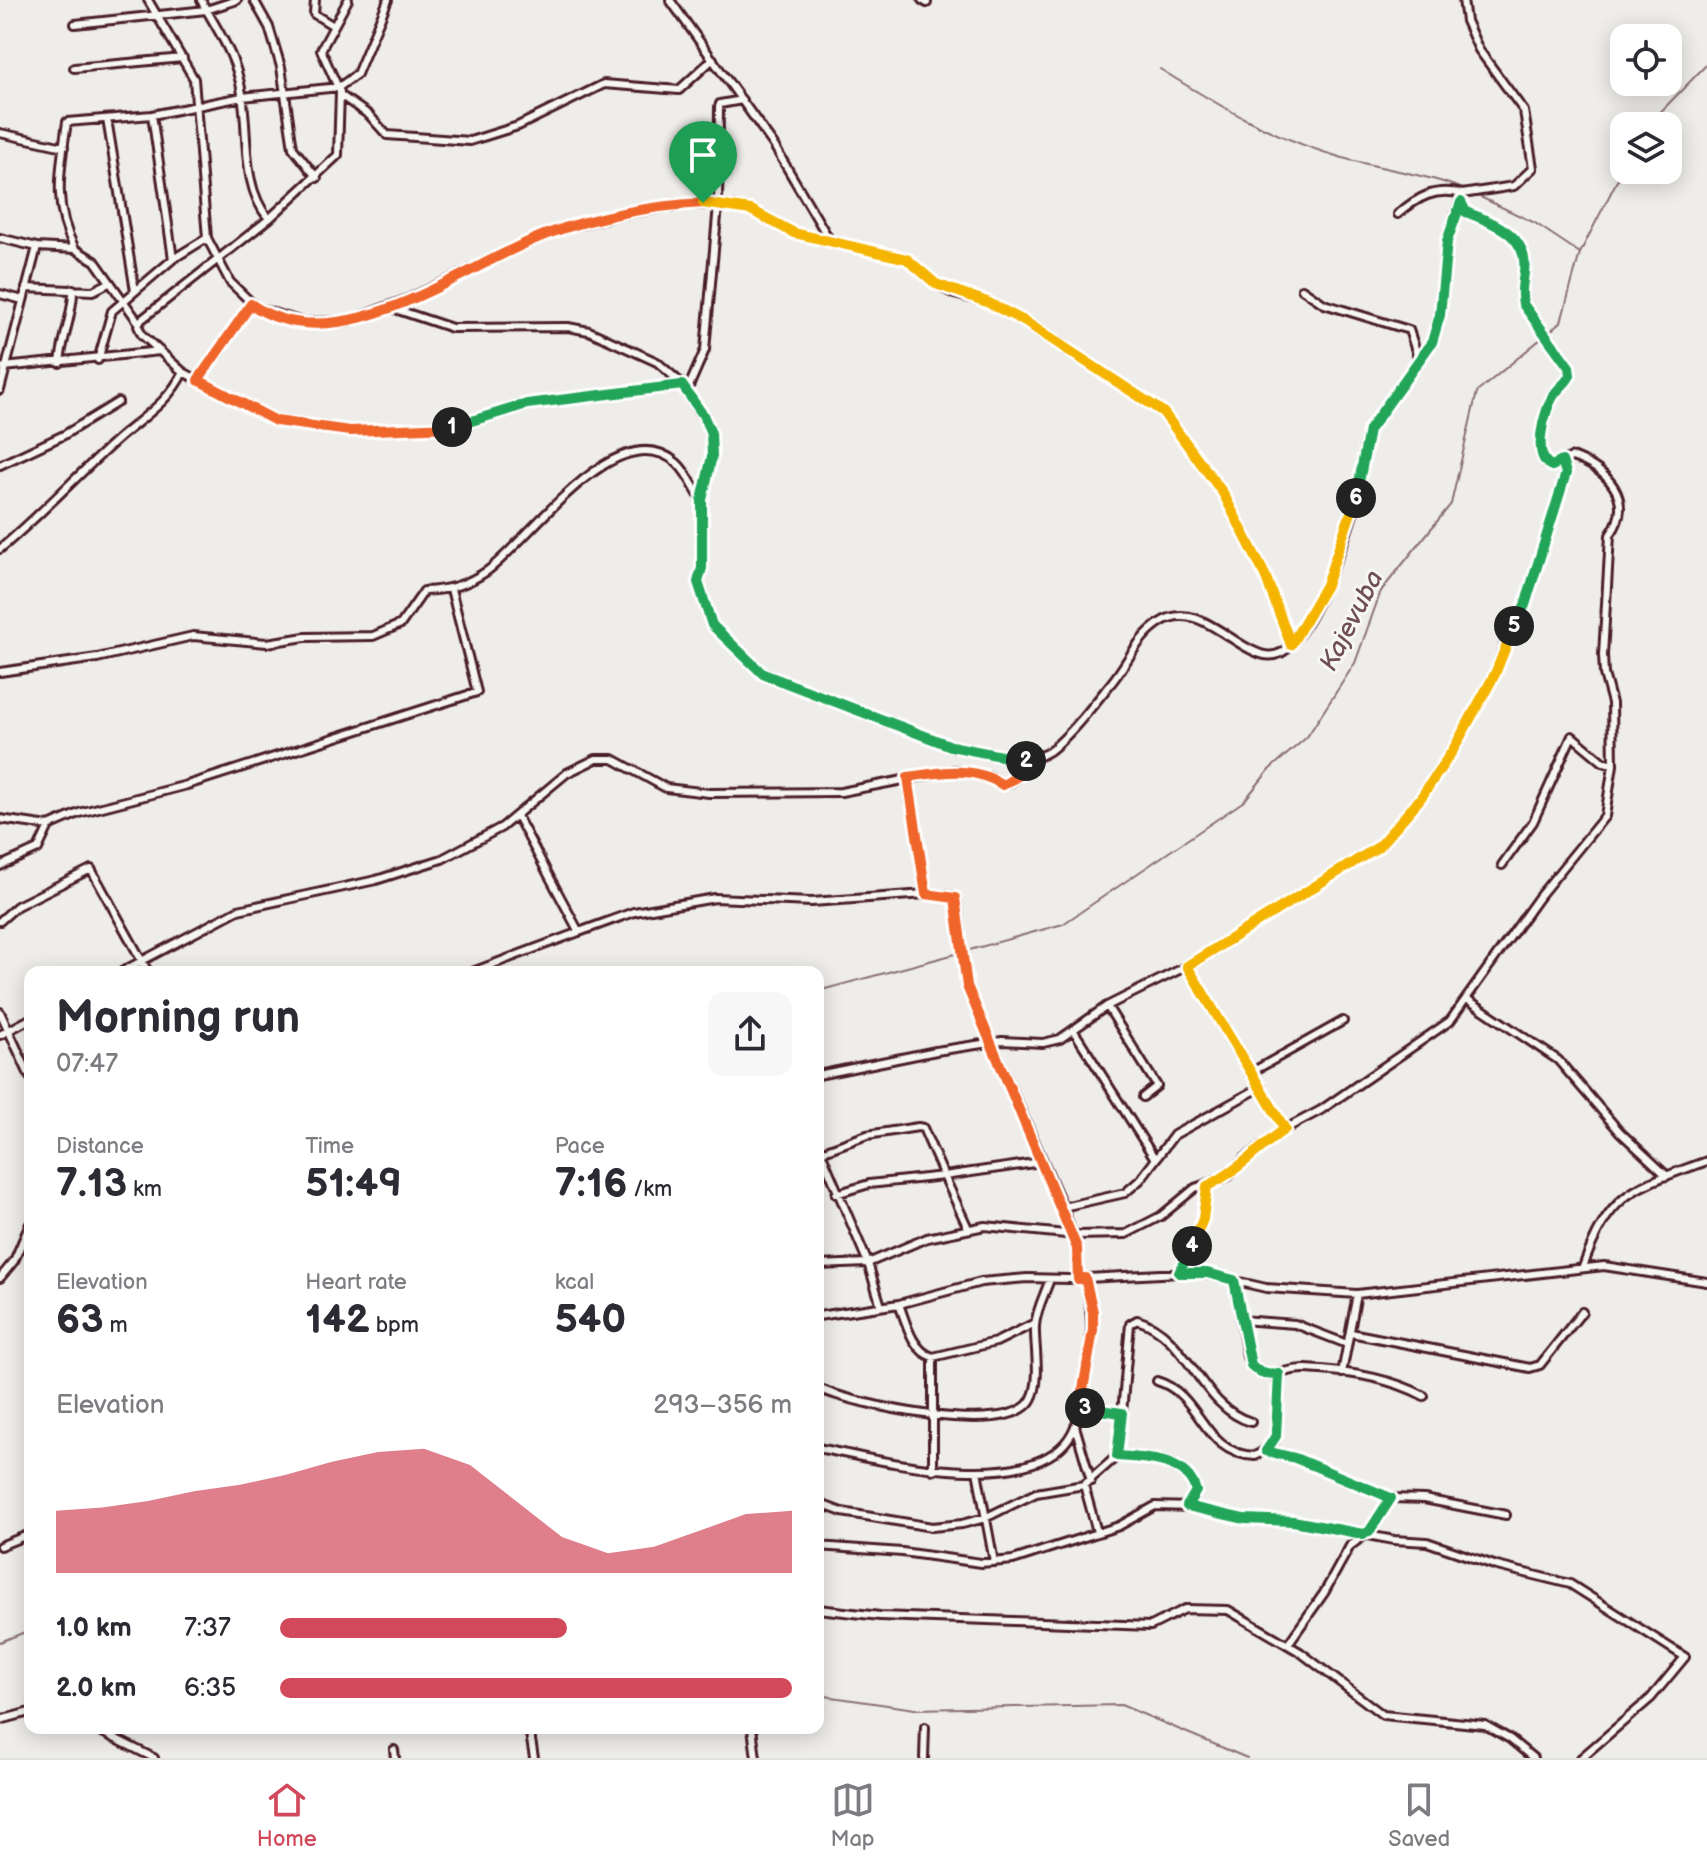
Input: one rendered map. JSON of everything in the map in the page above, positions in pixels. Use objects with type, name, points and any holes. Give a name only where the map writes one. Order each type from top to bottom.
[{"type":"street","points":[[148,0],[194,79],[207,238],[230,282],[251,304],[284,319],[316,323],[348,321],[389,307],[551,232],[649,208],[718,205],[751,210],[794,233],[907,259],[936,284],[987,302],[1024,321],[1163,412],[1223,493],[1265,575],[1291,645]]},
{"type":"street","points":[[201,0],[229,49],[242,97],[253,188],[260,208],[269,219]]},
{"type":"street","points":[[75,24],[206,10],[237,0]]},
{"type":"street","points":[[254,0],[269,27],[287,95],[293,148],[317,178]]},
{"type":"street","points":[[315,0],[314,14],[332,25]]},
{"type":"street","points":[[139,323],[269,219],[317,178],[338,155],[339,91],[321,50],[348,0]]},
{"type":"street","points":[[75,249],[62,224],[59,183],[67,122],[152,115],[242,97],[339,91],[357,74],[388,0]]},
{"type":"street","points":[[685,0],[672,2],[799,184],[829,239]]},
{"type":"street","points":[[1398,214],[1417,197],[1439,191],[1462,194],[1514,186],[1533,168],[1524,111],[1479,50],[1466,21],[1463,0]]},
{"type":"street","points":[[74,68],[183,58]]},
{"type":"street","points":[[339,91],[369,115],[387,135],[470,141],[518,126],[604,84],[679,90],[713,59]]},
{"type":"street","points":[[685,388],[705,350],[718,205],[719,107],[720,104],[742,100]]},
{"type":"street","points":[[152,115],[173,259]]},
{"type":"street","points":[[107,119],[135,291]]},
{"type":"street","points":[[0,133],[64,147]]},
{"type":"street","points":[[134,966],[238,910],[425,866],[487,837],[567,773],[603,758],[613,759],[666,788],[709,793],[841,792],[908,777],[967,771],[991,777],[1003,785],[1023,773],[1030,762],[1050,751],[1102,693],[1136,643],[1172,616],[1191,614],[1253,651],[1273,656],[1291,645],[1326,585],[1360,486],[1363,445],[1369,430],[1432,342],[1440,315],[1447,241],[1462,194]]},
{"type":"street","points":[[824,1265],[868,1263],[927,1238],[968,1228],[993,1226],[1071,1234],[1126,1234],[1161,1216],[1185,1194],[1229,1176],[1245,1158],[1285,1129],[1321,1110],[1450,1021],[1538,898],[1605,816],[1613,765],[1612,703],[1604,674],[1603,655],[1608,627],[1610,535],[1618,523],[1621,502],[1606,476],[1572,457],[1552,466],[1546,464],[1541,456],[1541,442],[1552,397],[1568,381],[1569,367],[1523,304],[1520,292],[1524,261],[1515,238],[1504,227],[1466,212],[1461,202]]},
{"type":"street","points":[[0,238],[37,247],[75,249],[95,261],[139,323],[142,335],[183,372],[276,421],[350,431],[455,427],[527,404],[685,388]]},
{"type":"street","points":[[98,360],[112,311],[173,259],[207,238]]},
{"type":"street","points":[[0,390],[37,247]]},
{"type":"street","points":[[26,288],[93,291],[109,283]]},
{"type":"street","points":[[60,363],[63,330],[74,303],[73,289]]},
{"type":"street","points":[[1302,289],[1324,304],[1409,330],[1419,360]]},
{"type":"street","points":[[0,294],[23,300]]},
{"type":"street","points":[[198,380],[251,304]]},
{"type":"street","points":[[389,307],[452,328],[568,327],[589,331],[657,362],[685,388],[711,433],[712,456],[702,500],[702,568],[698,582],[712,625],[763,674],[951,746],[1030,762]]},
{"type":"street","points":[[4,367],[98,360],[160,351]]},
{"type":"street","points":[[0,549],[154,411],[183,372]]},
{"type":"street","points":[[0,465],[64,435],[118,402]]},
{"type":"street","points":[[0,672],[84,660],[193,636],[267,643],[305,637],[373,636],[401,624],[424,591],[451,589],[473,580],[499,561],[580,481],[618,457],[649,453],[666,457],[684,472],[702,500]]},
{"type":"street","points":[[824,1074],[991,1043],[1043,1043],[1074,1031],[1107,1006],[1187,966],[1378,847],[1420,799],[1453,750],[1495,674],[1506,641],[1525,605],[1566,473],[1562,461]]},
{"type":"street","points":[[0,819],[49,826],[79,813],[187,785],[477,692],[451,589]]},
{"type":"street","points":[[1502,865],[1533,822],[1572,736],[1603,762],[1613,765]]},
{"type":"street","points":[[908,777],[926,894]]},
{"type":"street","points":[[517,816],[579,932]]},
{"type":"street","points":[[0,866],[38,849],[49,826]]},
{"type":"street","points":[[0,921],[17,906],[91,869],[146,966]]},
{"type":"street","points":[[488,966],[634,912],[715,898],[811,902],[926,894],[955,898],[967,986],[1063,1207],[1093,1312],[1093,1330],[1080,1408],[1075,1426],[1065,1442],[1049,1456],[1005,1469],[933,1470],[824,1449]]},
{"type":"street","points":[[1187,966],[1285,1129]]},
{"type":"street","points":[[1467,999],[1558,1060],[1620,1132],[1667,1176]]},
{"type":"street","points":[[1107,1006],[1157,1086],[1143,1097]]},
{"type":"street","points":[[0,1012],[24,1064]]},
{"type":"street","points":[[1250,1073],[1343,1021]]},
{"type":"street","points":[[0,1035],[24,1022]]},
{"type":"street","points":[[1074,1031],[1155,1159]]},
{"type":"street","points":[[1063,1207],[1125,1193],[1140,1180],[1184,1127],[1261,1087]]},
{"type":"street","points":[[824,1148],[867,1135],[921,1127],[968,1228]]},
{"type":"street","points":[[824,1160],[868,1263],[881,1306]]},
{"type":"street","points":[[1583,1267],[1595,1234],[1618,1199],[1707,1161]]},
{"type":"street","points":[[836,1194],[869,1184],[1041,1162]]},
{"type":"street","points":[[1179,1273],[1203,1219],[1207,1186]]},
{"type":"street","points":[[0,1278],[14,1261],[24,1238]]},
{"type":"street","points":[[824,1315],[899,1304],[981,1282],[1179,1273],[1207,1273],[1266,1288],[1357,1294],[1604,1266],[1707,1282]]},
{"type":"street","points":[[824,1389],[932,1415],[972,1420],[1012,1412],[1031,1402],[1035,1378],[1035,1323],[1050,1279]]},
{"type":"street","points":[[1234,1280],[1251,1365],[1261,1373],[1279,1374],[1304,1369],[1342,1373],[1386,1381],[1424,1396]]},
{"type":"street","points":[[1342,1373],[1357,1294]]},
{"type":"street","points":[[899,1304],[915,1342],[924,1354],[933,1357],[996,1342],[1035,1323]]},
{"type":"street","points":[[1351,1333],[1530,1368],[1540,1365],[1582,1312]]},
{"type":"street","points":[[824,1505],[842,1512],[932,1527],[985,1518],[1036,1493],[1088,1483],[1117,1456],[1130,1324],[1137,1320],[1150,1324],[1169,1337],[1223,1404],[1239,1418],[1251,1422]]},
{"type":"street","points":[[1241,1320],[1295,1324],[1347,1344]]},
{"type":"street","points":[[933,1357],[933,1470]]},
{"type":"street","points":[[1157,1381],[1180,1393],[1217,1442],[1230,1452],[1255,1456],[1266,1451],[1276,1436],[1279,1374]]},
{"type":"street","points":[[1080,1408],[1122,1413]]},
{"type":"street","points":[[1075,1426],[1097,1532]]},
{"type":"street","points":[[1266,1451],[1295,1458],[1391,1498],[1424,1499],[1506,1515]]},
{"type":"street","points":[[1117,1456],[1158,1460],[1186,1472],[1196,1491],[1187,1506]]},
{"type":"street","points":[[977,1471],[994,1562]]},
{"type":"street","points":[[1288,1644],[1324,1593],[1350,1546],[1369,1532],[1391,1498]]},
{"type":"street","points":[[824,1547],[994,1562],[1013,1560],[1119,1526],[1155,1506],[1187,1506],[1244,1519],[1293,1521],[1427,1542],[1477,1560],[1570,1584],[1685,1657],[1651,1698],[1581,1758]]},
{"type":"street","points":[[0,1546],[24,1536]]},
{"type":"street","points":[[824,1610],[880,1616],[1151,1626],[1185,1609],[1216,1608],[1241,1617],[1288,1644],[1383,1715],[1485,1725],[1510,1739],[1533,1758]]},
{"type":"street","points":[[0,1710],[1,1721],[24,1714]]},
{"type":"street","points":[[924,1758],[925,1727]]},
{"type":"street","points":[[106,1734],[154,1758]]},
{"type":"street","points":[[530,1734],[534,1758]]},
{"type":"street","points":[[753,1734],[756,1758]]},
{"type":"waterway","name":"Kajevuba","points":[[1661,112],[1707,64]]},
{"type":"waterway","points":[[1160,69],[1226,108],[1294,141],[1343,158],[1422,176],[1468,191]]},
{"type":"waterway","name":"Kajevuba","points":[[966,951],[1063,924],[1244,801],[1270,769],[1307,737],[1355,663],[1381,591],[1451,504],[1477,392],[1561,322],[1580,253],[1615,184]]},
{"type":"waterway","points":[[1474,194],[1535,223],[1580,253]]},
{"type":"waterway","name":"Kajevuba","points":[[824,989],[959,953]]},
{"type":"waterway","points":[[0,1642],[24,1632]]},
{"type":"waterway","points":[[824,1696],[915,1709],[1121,1705],[1247,1758]]},
{"type":"route","points":[[1461,202],[1466,212],[1504,227],[1515,238],[1524,261],[1520,292],[1523,304],[1569,367],[1568,381],[1552,397],[1541,442],[1541,456],[1546,464],[1552,466],[1562,461],[1566,473],[1525,605],[1506,641],[1495,674],[1453,750],[1420,799],[1378,847],[1187,966],[1285,1129],[1245,1158],[1229,1176],[1207,1186],[1203,1219],[1179,1273],[1207,1273],[1234,1280],[1247,1357],[1261,1373],[1279,1374],[1276,1436],[1273,1445],[1266,1451],[1295,1458],[1391,1498],[1369,1532],[1332,1530],[1293,1521],[1244,1519],[1187,1506],[1196,1491],[1186,1472],[1158,1460],[1117,1456],[1121,1448],[1122,1413],[1080,1408],[1093,1330],[1093,1312],[1085,1278],[1078,1279],[1077,1248],[1063,1207],[967,986],[957,902],[946,895],[926,894],[908,777],[967,771],[991,777],[1003,785],[1023,773],[1030,762],[951,746],[763,674],[712,625],[698,582],[702,568],[702,500],[712,456],[711,433],[703,415],[682,385],[576,395],[527,404],[455,427],[350,431],[276,421],[198,380],[251,304],[284,319],[333,324],[348,321],[408,299],[551,232],[649,208],[703,203],[751,210],[794,233],[907,259],[936,284],[954,294],[987,302],[1024,321],[1163,412],[1223,493],[1265,575],[1291,645],[1326,585],[1360,486],[1363,445],[1369,430],[1432,342],[1440,315],[1447,241],[1461,202]]}]
